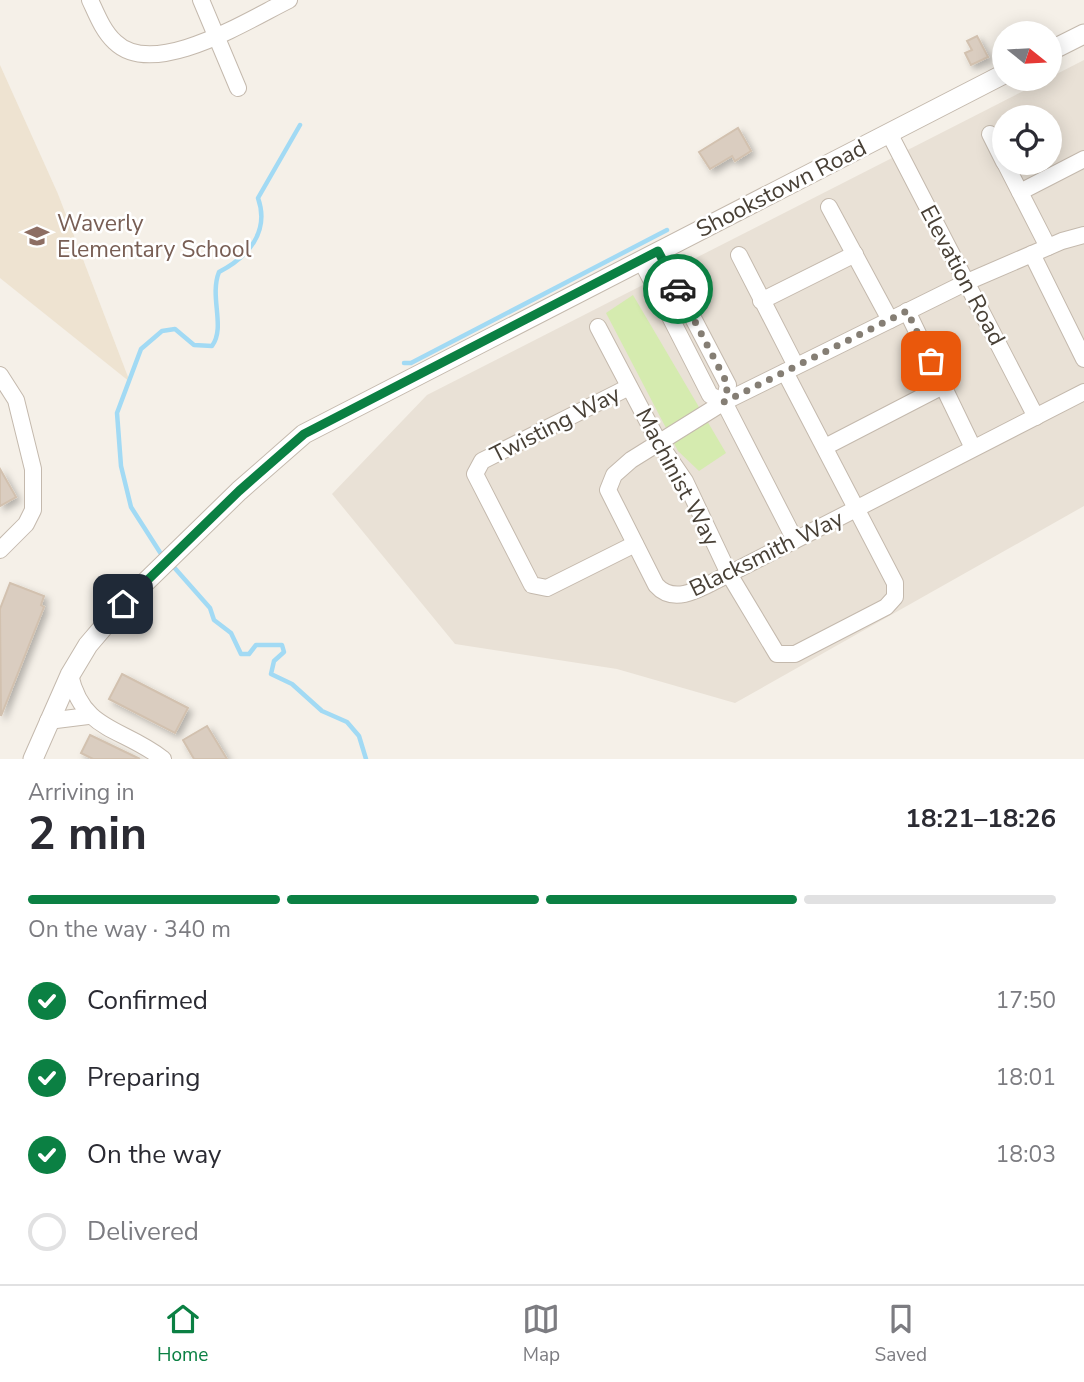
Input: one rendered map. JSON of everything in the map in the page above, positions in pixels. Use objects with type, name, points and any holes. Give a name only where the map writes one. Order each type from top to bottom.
[{"type":"street","points":[[90,0],[103,27],[114,42],[140,55],[158,56],[216,35],[289,0]]},
{"type":"street","points":[[201,0],[238,88]]},
{"type":"street","points":[[1062,45],[1084,33]]},
{"type":"street","name":"Shookstown Road","points":[[33,759],[48,722],[88,645],[123,604],[304,434],[992,80]]},
{"type":"street","name":"Elevation Road","points":[[889,133],[1037,417]]},
{"type":"street","points":[[990,134],[992,138]]},
{"type":"street","points":[[1020,192],[1084,159]]},
{"type":"street","points":[[1011,175],[1048,247]]},
{"type":"street","points":[[829,207],[890,320]]},
{"type":"street","name":"Blacksmith Way","points":[[1084,235],[1048,247],[967,282],[724,402],[631,460],[609,482],[611,497],[656,585],[671,596],[693,591],[729,574],[1084,392]]},
{"type":"street","points":[[761,301],[855,254]]},
{"type":"street","points":[[1032,254],[1084,359]]},
{"type":"street","points":[[650,255],[710,395],[724,402],[795,540]]},
{"type":"street","name":"Machinist Way","points":[[598,327],[659,443],[685,481],[729,574],[777,654],[794,654],[841,631],[886,607],[895,597],[895,583],[825,447],[739,255]]},
{"type":"street","points":[[907,311],[973,449]]},
{"type":"street","points":[[0,375],[16,400],[33,469],[33,510],[26,524],[0,550]]},
{"type":"street","points":[[825,447],[943,386]]},
{"type":"street","name":"Twisting Way","points":[[629,387],[482,461],[475,474],[532,585],[547,588],[635,544]]},
{"type":"street","points":[[71,675],[75,694],[88,716],[132,738],[163,759]]},
{"type":"street","points":[[48,722],[88,716]]},
{"type":"shaded area","points":[[1084,60],[1084,506],[735,703],[617,669],[455,644],[332,494],[427,395],[992,107],[992,175],[1062,175],[1062,105],[996,105],[1023,91],[1062,91],[1062,71]]},
{"type":"shaded area","name":"Waverly Elementary School","points":[[0,65],[58,194],[130,382],[0,278]]},
{"type":"green space","points":[[633,295],[726,453],[699,471],[678,451],[606,313]]},
{"type":"building","points":[[977,36],[988,57],[971,65],[965,53],[972,50],[967,41]]},
{"type":"building","points":[[738,128],[751,151],[735,161],[732,156],[710,169],[699,152]]},
{"type":"building","points":[[0,469],[16,497],[0,506]]},
{"type":"building","points":[[10,583],[44,596],[41,605],[44,607],[1,716],[0,609]]},
{"type":"building","points":[[122,674],[188,708],[175,733],[109,699]]},
{"type":"building","points":[[207,726],[227,759],[194,759],[183,740]]},
{"type":"building","points":[[90,735],[140,759],[93,759],[81,753]]},
{"type":"waterway","points":[[163,557],[131,507],[121,466],[117,413],[141,349],[162,331],[175,329],[194,345],[212,346],[218,330],[216,282],[219,272],[239,259],[254,242],[261,222],[258,198],[300,125]]},
{"type":"waterway","points":[[404,363],[411,363],[667,230]]},
{"type":"waterway","points":[[172,565],[210,608],[214,620],[231,633],[241,654],[249,654],[256,645],[282,645],[284,652],[274,661],[271,674],[292,684],[322,711],[347,722],[359,736],[366,759]]},
{"type":"way so far","points":[[678,289],[728,385],[724,402],[907,311],[931,361]]},
{"type":"place","name":"Waverly Elementary School","points":[[37,236]]},
{"type":"route","points":[[123,604],[239,491],[304,434],[658,251],[678,289]]}]
